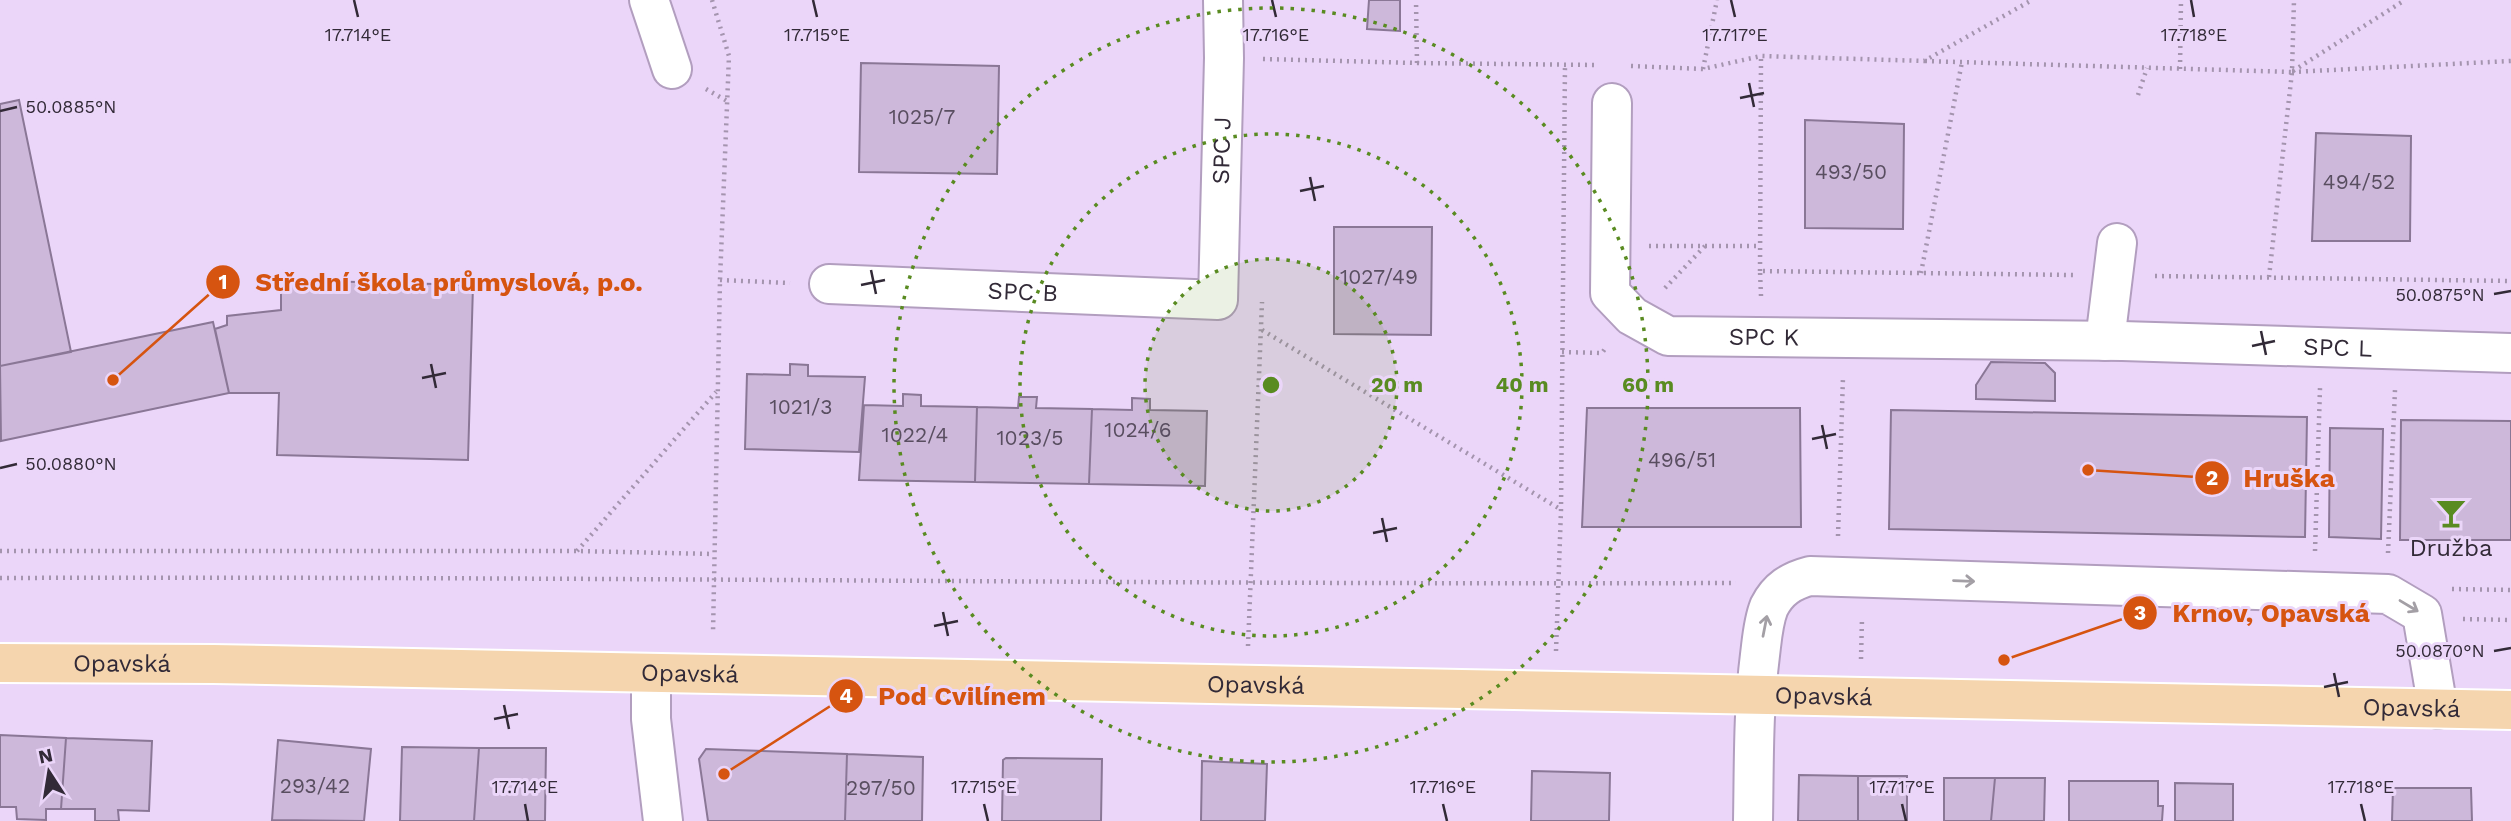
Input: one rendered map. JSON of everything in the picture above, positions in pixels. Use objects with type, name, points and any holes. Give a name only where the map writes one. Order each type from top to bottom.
[{"type":"main road","name":"Opavská","points":[[0,663],[213,664],[2511,710]]},
{"type":"street","points":[[649,0],[672,69]]},
{"type":"street","name":"SPC J","points":[[1218,300],[1223,0]]},
{"type":"street","name":"SPC K","points":[[1612,103],[1610,293],[1632,316],[1668,336],[2114,341]]},
{"type":"street","points":[[2114,341],[2117,243]]},
{"type":"street","name":"SPC B","points":[[829,284],[1218,300]]},
{"type":"street","name":"SPC L","points":[[2114,341],[2511,353]]},
{"type":"street","points":[[1753,821],[1755,694],[1765,622],[1769,607],[1779,591],[1793,580],[1810,576],[2388,594],[2421,614],[2438,709]]},
{"type":"street","points":[[651,673],[651,719],[663,821]]},
{"type":"path","points":[[704,675],[713,644],[720,280],[729,56],[712,0]]},
{"type":"path","points":[[1416,0],[1416,63]]},
{"type":"path","points":[[1703,69],[1717,0]]},
{"type":"path","points":[[1924,61],[2032,0]]},
{"type":"path","points":[[2180,69],[2181,0]]},
{"type":"path","points":[[2269,277],[2292,72],[2294,0]]},
{"type":"path","points":[[2292,72],[2404,0]]},
{"type":"path","points":[[1760,271],[1761,56]]},
{"type":"path","points":[[1620,66],[1703,69],[1761,56],[2292,72],[2511,61]]},
{"type":"path","points":[[1224,58],[1607,65]]},
{"type":"path","points":[[1267,59],[1267,73]]},
{"type":"path","points":[[1921,274],[1962,62]]},
{"type":"path","points":[[1554,691],[1561,510],[1565,64]]},
{"type":"path","points":[[2138,95],[2147,68]]},
{"type":"path","points":[[1632,316],[1677,277],[1705,246]]},
{"type":"path","points":[[1610,247],[1760,246]]},
{"type":"path","points":[[720,280],[829,284]]},
{"type":"path","points":[[1246,685],[1262,289]]},
{"type":"path","points":[[1261,330],[1561,510]]},
{"type":"path","points":[[1837,547],[1844,338]]},
{"type":"path","points":[[2315,556],[2321,347]]},
{"type":"path","points":[[2388,558],[2396,349]]},
{"type":"path","points":[[577,551],[717,392]]},
{"type":"path","points":[[0,551],[577,551],[713,554]]},
{"type":"path","points":[[0,578],[1743,583]]},
{"type":"path","points":[[2444,589],[2511,590]]},
{"type":"path","points":[[2457,619],[2511,620]]},
{"type":"building","points":[[1369,0],[1400,0],[1400,31],[1367,29]]},
{"type":"building","points":[[861,63],[999,66],[997,174],[859,172]]},
{"type":"building","points":[[19,100],[71,352],[0,366],[0,104]]},
{"type":"building","points":[[1805,120],[1904,124],[1903,229],[1805,228]]},
{"type":"building","points":[[2316,133],[2411,136],[2410,241],[2312,241]]},
{"type":"building","points":[[1334,227],[1432,227],[1431,335],[1334,334]]},
{"type":"building","points":[[281,280],[473,285],[468,460],[277,455],[279,393],[229,393],[215,329],[227,325],[227,316],[281,310]]},
{"type":"building","points":[[213,322],[229,393],[1,441],[0,366]]},
{"type":"building","points":[[1991,362],[2045,363],[2055,373],[2055,401],[1976,399],[1976,385]]},
{"type":"building","points":[[790,364],[808,365],[808,376],[865,377],[859,452],[745,449],[747,374],[790,375]]},
{"type":"building","points":[[903,394],[921,395],[921,406],[977,407],[975,482],[859,480],[864,405],[903,406]]},
{"type":"building","points":[[1019,397],[1037,397],[1036,408],[1092,409],[1089,484],[975,482],[977,407],[1018,408]]},
{"type":"building","points":[[1132,398],[1150,399],[1150,410],[1207,411],[1205,486],[1089,484],[1092,409],[1132,410]]},
{"type":"building","points":[[1587,408],[1800,408],[1801,527],[1582,527]]},
{"type":"building","points":[[1891,410],[2307,417],[2305,537],[1889,529]]},
{"type":"building","points":[[2401,420],[2511,421],[2511,540],[2400,540]]},
{"type":"building","points":[[2330,428],[2383,429],[2381,539],[2329,537]]},
{"type":"building","points":[[0,735],[66,738],[61,809],[46,809],[46,820],[17,819],[16,807],[0,807]]},
{"type":"building","points":[[66,738],[152,741],[149,811],[118,810],[119,821],[95,821],[95,809],[61,809]]},
{"type":"building","points":[[278,740],[371,749],[364,821],[272,820]]},
{"type":"building","points":[[402,747],[479,748],[474,821],[400,821]]},
{"type":"building","points":[[479,748],[546,748],[545,821],[474,821]]},
{"type":"building","points":[[706,749],[847,754],[845,821],[708,821],[699,759]]},
{"type":"building","points":[[847,754],[923,757],[922,821],[845,821]]},
{"type":"building","points":[[1102,759],[1101,821],[1002,821],[1003,760]]},
{"type":"building","points":[[1202,761],[1267,764],[1265,821],[1201,821]]},
{"type":"building","points":[[1532,771],[1610,773],[1609,821],[1531,821]]},
{"type":"building","points":[[1799,775],[1858,776],[1858,821],[1798,821]]},
{"type":"building","points":[[1858,776],[1907,776],[1907,821],[1858,821]]},
{"type":"building","points":[[1944,778],[1995,778],[1991,821],[1944,821]]},
{"type":"building","points":[[1995,778],[2045,778],[2044,821],[1991,821]]},
{"type":"building","points":[[2069,781],[2158,781],[2158,806],[2163,806],[2162,821],[2069,821]]},
{"type":"building","points":[[2175,783],[2233,784],[2233,821],[2175,821]]},
{"type":"building","points":[[2393,788],[2471,788],[2472,821],[2392,821]]},
{"type":"place","name":"Střední škola průmyslová, p.o.","points":[[113,380]]},
{"type":"place","name":"Hruška","points":[[2088,470]]},
{"type":"place","name":"Družba","points":[[2451,513]]},
{"type":"place","name":"Krnov, Opavská","points":[[2004,660]]},
{"type":"place","name":"Pod Cvilínem","points":[[724,774]]}]
